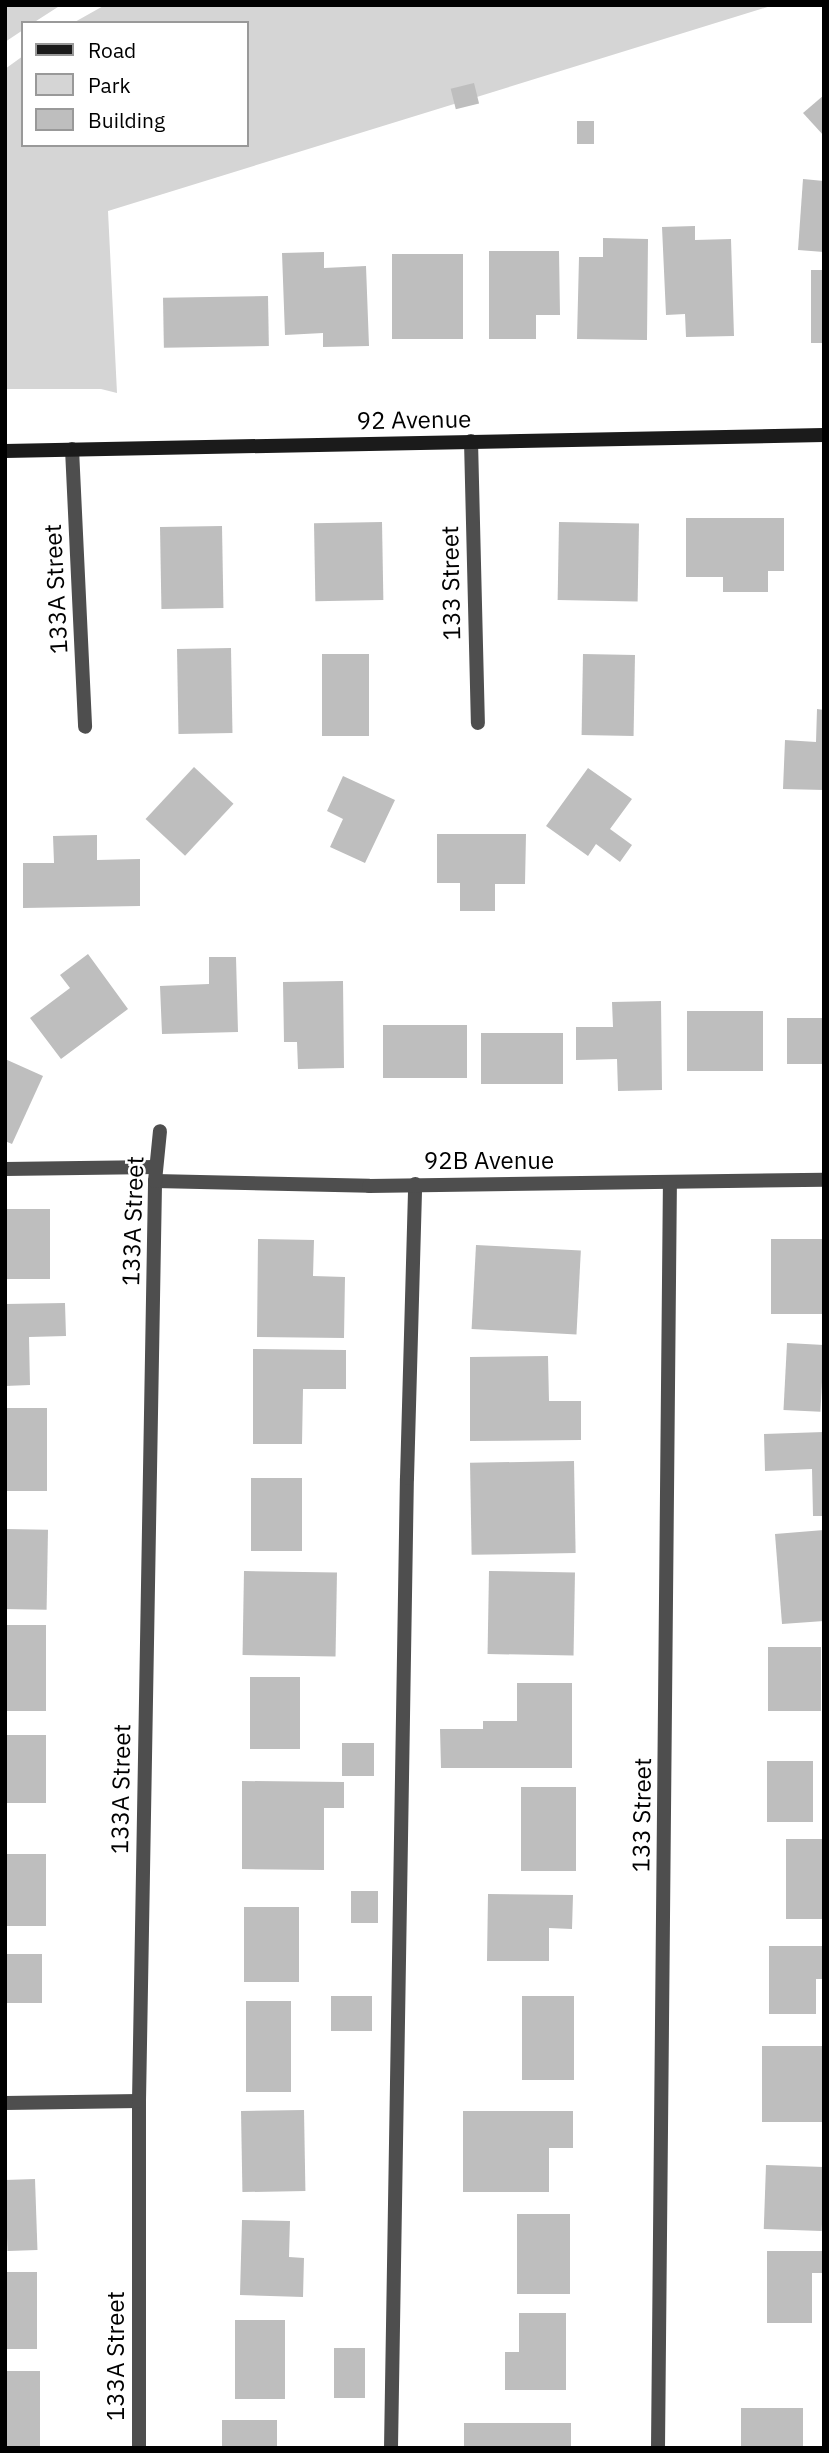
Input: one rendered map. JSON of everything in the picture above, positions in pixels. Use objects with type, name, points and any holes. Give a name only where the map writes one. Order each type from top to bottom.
[{"type":"main road","name":"92 Avenue","points":[[5,450],[824,435]]},
{"type":"street","name":"133 Street","points":[[471,442],[478,723]]},
{"type":"street","name":"133A Street","points":[[72,449],[85,727]]},
{"type":"street","name":"133A Street","points":[[139,2448],[139,2101],[155,1174],[160,1131]]},
{"type":"street","name":"92B Avenue","points":[[5,1169],[415,1184],[824,1180]]},
{"type":"street","name":"133 Street","points":[[659,2448],[670,1183]]},
{"type":"street","points":[[391,2448],[407,1478],[415,1184]]},
{"type":"street","points":[[5,2103],[139,2101]]},
{"type":"green space","points":[[5,5],[61,5],[36,21],[21,21],[21,31],[5,42]]},
{"type":"green space","points":[[105,5],[774,5],[108,211],[117,393],[101,389],[5,389],[5,69],[21,57],[21,147],[248,147],[248,21],[77,21]]},
{"type":"building","points":[[474,83],[479,103],[456,109],[451,89]]},
{"type":"building","points":[[824,95],[824,136],[803,113]]},
{"type":"building","points":[[577,121],[594,121],[594,144],[577,144]]},
{"type":"building","points":[[803,179],[824,181],[824,252],[798,250]]},
{"type":"building","points":[[695,226],[695,240],[731,239],[734,336],[686,337],[685,314],[666,315],[662,227]]},
{"type":"building","points":[[603,238],[648,239],[647,340],[577,339],[579,257],[603,257]]},
{"type":"building","points":[[489,251],[559,251],[560,315],[536,315],[536,339],[489,339]]},
{"type":"building","points":[[324,252],[324,268],[366,266],[369,346],[323,347],[323,333],[285,335],[282,253]]},
{"type":"building","points":[[392,254],[463,254],[463,339],[392,339]]},
{"type":"building","points":[[811,270],[824,270],[824,343],[811,343]]},
{"type":"building","points":[[268,296],[269,346],[164,348],[163,298]]},
{"type":"building","points":[[686,518],[784,518],[784,571],[768,571],[768,592],[723,592],[723,577],[686,577]]},
{"type":"building","points":[[382,522],[383,600],[315,601],[314,523]]},
{"type":"building","points":[[559,522],[639,523],[638,601],[558,600]]},
{"type":"building","points":[[222,526],[223,608],[161,609],[160,527]]},
{"type":"building","points":[[231,648],[232,733],[178,734],[177,649]]},
{"type":"building","points":[[322,654],[369,654],[369,736],[322,736]]},
{"type":"building","points":[[583,654],[635,655],[634,736],[582,735]]},
{"type":"building","points":[[817,709],[824,710],[824,790],[783,789],[785,740],[816,742]]},
{"type":"building","points":[[194,767],[233,804],[185,856],[146,819]]},
{"type":"building","points":[[588,768],[632,799],[610,829],[632,845],[620,862],[596,844],[588,856],[546,826]]},
{"type":"building","points":[[343,776],[395,800],[365,863],[330,847],[343,819],[327,811]]},
{"type":"building","points":[[437,834],[526,834],[525,884],[495,884],[495,911],[460,911],[460,883],[437,883]]},
{"type":"building","points":[[97,835],[97,860],[140,859],[140,906],[23,908],[23,863],[54,863],[53,836]]},
{"type":"building","points":[[88,954],[128,1009],[61,1059],[30,1018],[70,988],[60,975]]},
{"type":"building","points":[[209,957],[236,957],[238,1032],[162,1034],[160,986],[209,984]]},
{"type":"building","points":[[343,981],[344,1068],[298,1069],[297,1042],[284,1042],[283,982]]},
{"type":"building","points":[[661,1001],[662,1090],[618,1091],[617,1059],[576,1060],[576,1027],[613,1027],[612,1002]]},
{"type":"building","points":[[687,1011],[763,1011],[763,1071],[687,1071]]},
{"type":"building","points":[[787,1018],[824,1018],[824,1064],[787,1064]]},
{"type":"building","points":[[383,1025],[467,1025],[467,1078],[383,1078]]},
{"type":"building","points":[[481,1033],[563,1033],[563,1084],[481,1084]]},
{"type":"building","points":[[5,1059],[43,1076],[12,1144],[5,1141]]},
{"type":"building","points":[[5,1209],[50,1209],[50,1279],[5,1279]]},
{"type":"building","points":[[258,1239],[314,1240],[313,1276],[345,1277],[344,1338],[257,1337]]},
{"type":"building","points":[[771,1239],[824,1239],[824,1314],[771,1314]]},
{"type":"building","points":[[476,1245],[581,1250],[576,1334],[472,1329]]},
{"type":"building","points":[[65,1303],[66,1336],[29,1337],[30,1385],[5,1386],[5,1304]]},
{"type":"building","points":[[787,1343],[824,1345],[820,1412],[783,1410]]},
{"type":"building","points":[[253,1349],[346,1350],[346,1389],[303,1389],[302,1444],[253,1444]]},
{"type":"building","points":[[548,1356],[549,1401],[581,1401],[581,1440],[470,1441],[470,1357]]},
{"type":"building","points":[[5,1408],[47,1408],[47,1491],[5,1491]]},
{"type":"building","points":[[824,1432],[824,1516],[813,1516],[812,1469],[765,1471],[764,1434]]},
{"type":"building","points":[[574,1461],[576,1553],[472,1555],[470,1463]]},
{"type":"building","points":[[251,1478],[302,1478],[302,1551],[251,1551]]},
{"type":"building","points":[[5,1529],[48,1530],[47,1610],[5,1609]]},
{"type":"building","points":[[824,1530],[824,1621],[782,1624],[775,1534]]},
{"type":"building","points":[[244,1571],[337,1573],[336,1657],[243,1655]]},
{"type":"building","points":[[489,1571],[575,1573],[574,1655],[488,1654]]},
{"type":"building","points":[[5,1625],[46,1625],[46,1711],[5,1711]]},
{"type":"building","points":[[768,1647],[821,1647],[821,1711],[768,1711]]},
{"type":"building","points":[[250,1677],[300,1677],[300,1749],[250,1749]]},
{"type":"building","points":[[517,1683],[572,1683],[572,1768],[441,1768],[440,1729],[483,1729],[483,1721],[517,1721]]},
{"type":"building","points":[[5,1735],[46,1735],[46,1803],[5,1803]]},
{"type":"building","points":[[342,1743],[374,1743],[374,1776],[342,1776]]},
{"type":"building","points":[[767,1761],[813,1761],[813,1822],[767,1822]]},
{"type":"building","points":[[242,1781],[344,1782],[344,1808],[324,1808],[324,1870],[242,1869]]},
{"type":"building","points":[[521,1787],[576,1787],[576,1871],[521,1871]]},
{"type":"building","points":[[786,1839],[824,1839],[824,1919],[786,1919]]},
{"type":"building","points":[[5,1854],[46,1854],[46,1926],[5,1926]]},
{"type":"building","points":[[351,1891],[378,1891],[378,1923],[351,1923]]},
{"type":"building","points":[[488,1894],[573,1895],[572,1929],[549,1928],[549,1961],[487,1961]]},
{"type":"building","points":[[244,1907],[299,1907],[299,1982],[244,1982]]},
{"type":"building","points":[[769,1946],[824,1946],[824,1979],[816,1979],[816,2014],[769,2014]]},
{"type":"building","points":[[5,1954],[42,1954],[42,2003],[5,2003]]},
{"type":"building","points":[[331,1996],[372,1996],[372,2031],[331,2031]]},
{"type":"building","points":[[522,1996],[574,1996],[574,2080],[522,2080]]},
{"type":"building","points":[[246,2001],[291,2001],[291,2092],[246,2092]]},
{"type":"building","points":[[762,2046],[824,2046],[824,2122],[762,2122]]},
{"type":"building","points":[[304,2110],[305,2191],[242,2192],[241,2111]]},
{"type":"building","points":[[463,2111],[573,2111],[573,2148],[549,2148],[549,2192],[463,2192]]},
{"type":"building","points":[[766,2165],[824,2167],[822,2231],[764,2229]]},
{"type":"building","points":[[35,2179],[37,2250],[7,2251],[5,2180]]},
{"type":"building","points":[[517,2214],[570,2214],[570,2294],[517,2294]]},
{"type":"building","points":[[242,2220],[290,2221],[289,2257],[304,2258],[303,2297],[240,2295]]},
{"type":"building","points":[[767,2251],[824,2251],[824,2273],[812,2273],[812,2323],[767,2323]]},
{"type":"building","points":[[5,2272],[37,2272],[37,2349],[5,2349]]},
{"type":"building","points":[[519,2313],[566,2313],[566,2390],[505,2390],[505,2352],[519,2352]]},
{"type":"building","points":[[235,2320],[285,2320],[285,2399],[235,2399]]},
{"type":"building","points":[[334,2348],[365,2348],[365,2398],[334,2398]]},
{"type":"building","points":[[5,2371],[40,2371],[40,2448],[5,2448]]},
{"type":"building","points":[[741,2408],[803,2408],[803,2448],[741,2448]]},
{"type":"building","points":[[222,2420],[277,2420],[277,2448],[222,2448]]},
{"type":"building","points":[[464,2423],[571,2423],[571,2448],[464,2448]]}]
